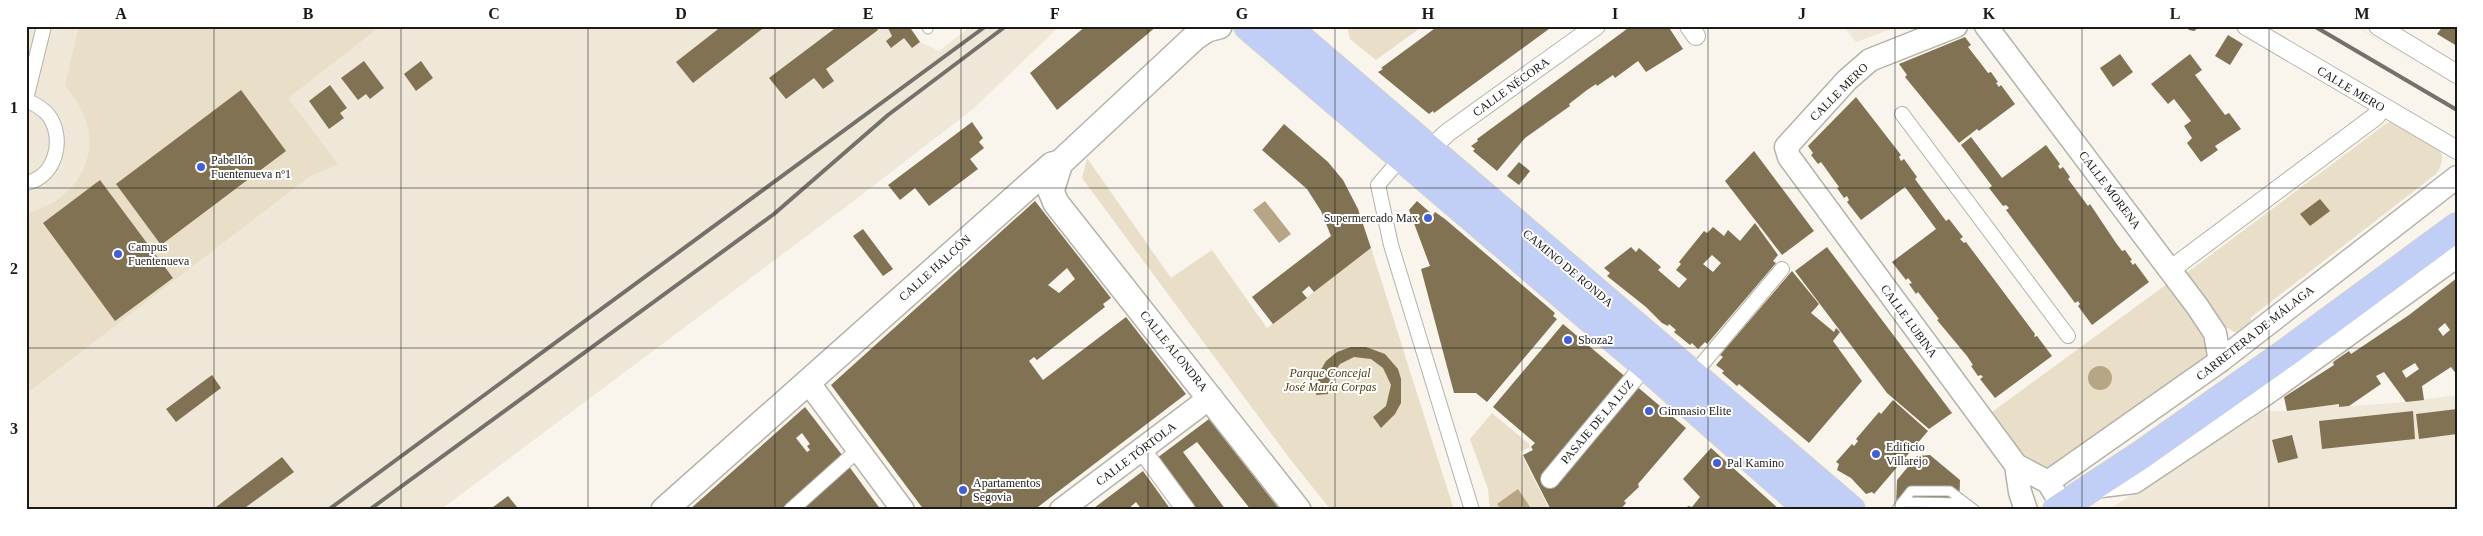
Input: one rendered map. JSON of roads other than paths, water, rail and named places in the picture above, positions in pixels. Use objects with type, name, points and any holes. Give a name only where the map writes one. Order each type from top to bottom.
[{"type":"main road","name":"CAMINO DE RONDA","points":[[1248,26],[1810,510]]},
{"type":"main road","name":"CAMINO DE RONDA","points":[[1285,26],[1851,510]]},
{"type":"main road","name":"CALLE HALCÓN","points":[[664,510],[1052,164],[1060,163],[1174,56],[1211,27]]},
{"type":"main road","points":[[1026,188],[1050,190],[1060,163]]},
{"type":"main road","name":"CALLE ALONDRA","points":[[1050,190],[1056,203],[1298,510]]},
{"type":"main road","points":[[2054,508],[2141,455],[2286,353],[2457,227]]},
{"type":"street","points":[[26,184],[42,176],[51,165],[56,153],[58,140],[55,126],[48,114],[26,99],[44,26]]},
{"type":"street","name":"CALLE NÉCORA","points":[[1429,150],[1447,133],[1596,26]]},
{"type":"street","name":"CALLE MERO","points":[[1786,147],[1847,80],[1870,60],[1956,26]]},
{"type":"street","name":"CALLE MORENA","points":[[1986,26],[2170,270],[2215,333],[2220,362]]},
{"type":"street","name":"CALLE MERO","points":[[2246,26],[2457,150]]},
{"type":"street","points":[[2378,26],[2457,74]]},
{"type":"street","points":[[2170,270],[2376,116],[2382,107]]},
{"type":"street","points":[[1902,114],[2068,336]]},
{"type":"street","name":"CALLE LUBINA","points":[[1786,147],[1789,157],[2016,465],[2048,482]]},
{"type":"street","points":[[1402,157],[1378,185],[1391,245],[1472,510]]},
{"type":"street","name":"CARRETERA DE MÁLAGA","points":[[2048,482],[2220,362],[2457,176]]},
{"type":"street","points":[[2090,487],[2134,482],[2267,393],[2457,256]]},
{"type":"street","points":[[1703,363],[1782,269]]},
{"type":"street","name":"PASAJE DE LA LUZ","points":[[1550,479],[1645,366]]},
{"type":"street","points":[[808,382],[903,510]]},
{"type":"street","name":"CALLE TÓRTOLA","points":[[1074,506],[1142,450],[1211,398]]},
{"type":"street","points":[[791,510],[858,450]]},
{"type":"street","points":[[1142,450],[1186,510]]},
{"type":"street","points":[[2016,465],[2020,492],[2026,510]]},
{"type":"street","points":[[2048,482],[2054,508]]},
{"type":"lane","points":[[1899,506],[1912,491],[1950,491],[1975,510]]},
{"type":"railway","points":[[328,510],[986,26]]},
{"type":"railway","points":[[369,510],[774,214],[888,115],[1006,26]]},
{"type":"railway","points":[[2314,26],[2457,110]]},
{"type":"place","name":"Pabellón Fuentenueva nº1","points":[[201,167]]},
{"type":"place","name":"Supermercado Max","points":[[1428,218]]},
{"type":"place","name":"Campus Fuentenueva","points":[[118,254]]},
{"type":"place","name":"Sboza2","points":[[1568,340]]},
{"type":"place","name":"Gimnasio Elite","points":[[1649,411]]},
{"type":"place","name":"Edificio Villarejo","points":[[1876,454]]},
{"type":"place","name":"Pal Kamino","points":[[1717,463]]},
{"type":"place","name":"Apartamentos Segovia","points":[[963,490]]},
{"type":"park label","name":"Parque Concejal José María Corpas","points":[[1330,380]]}]
